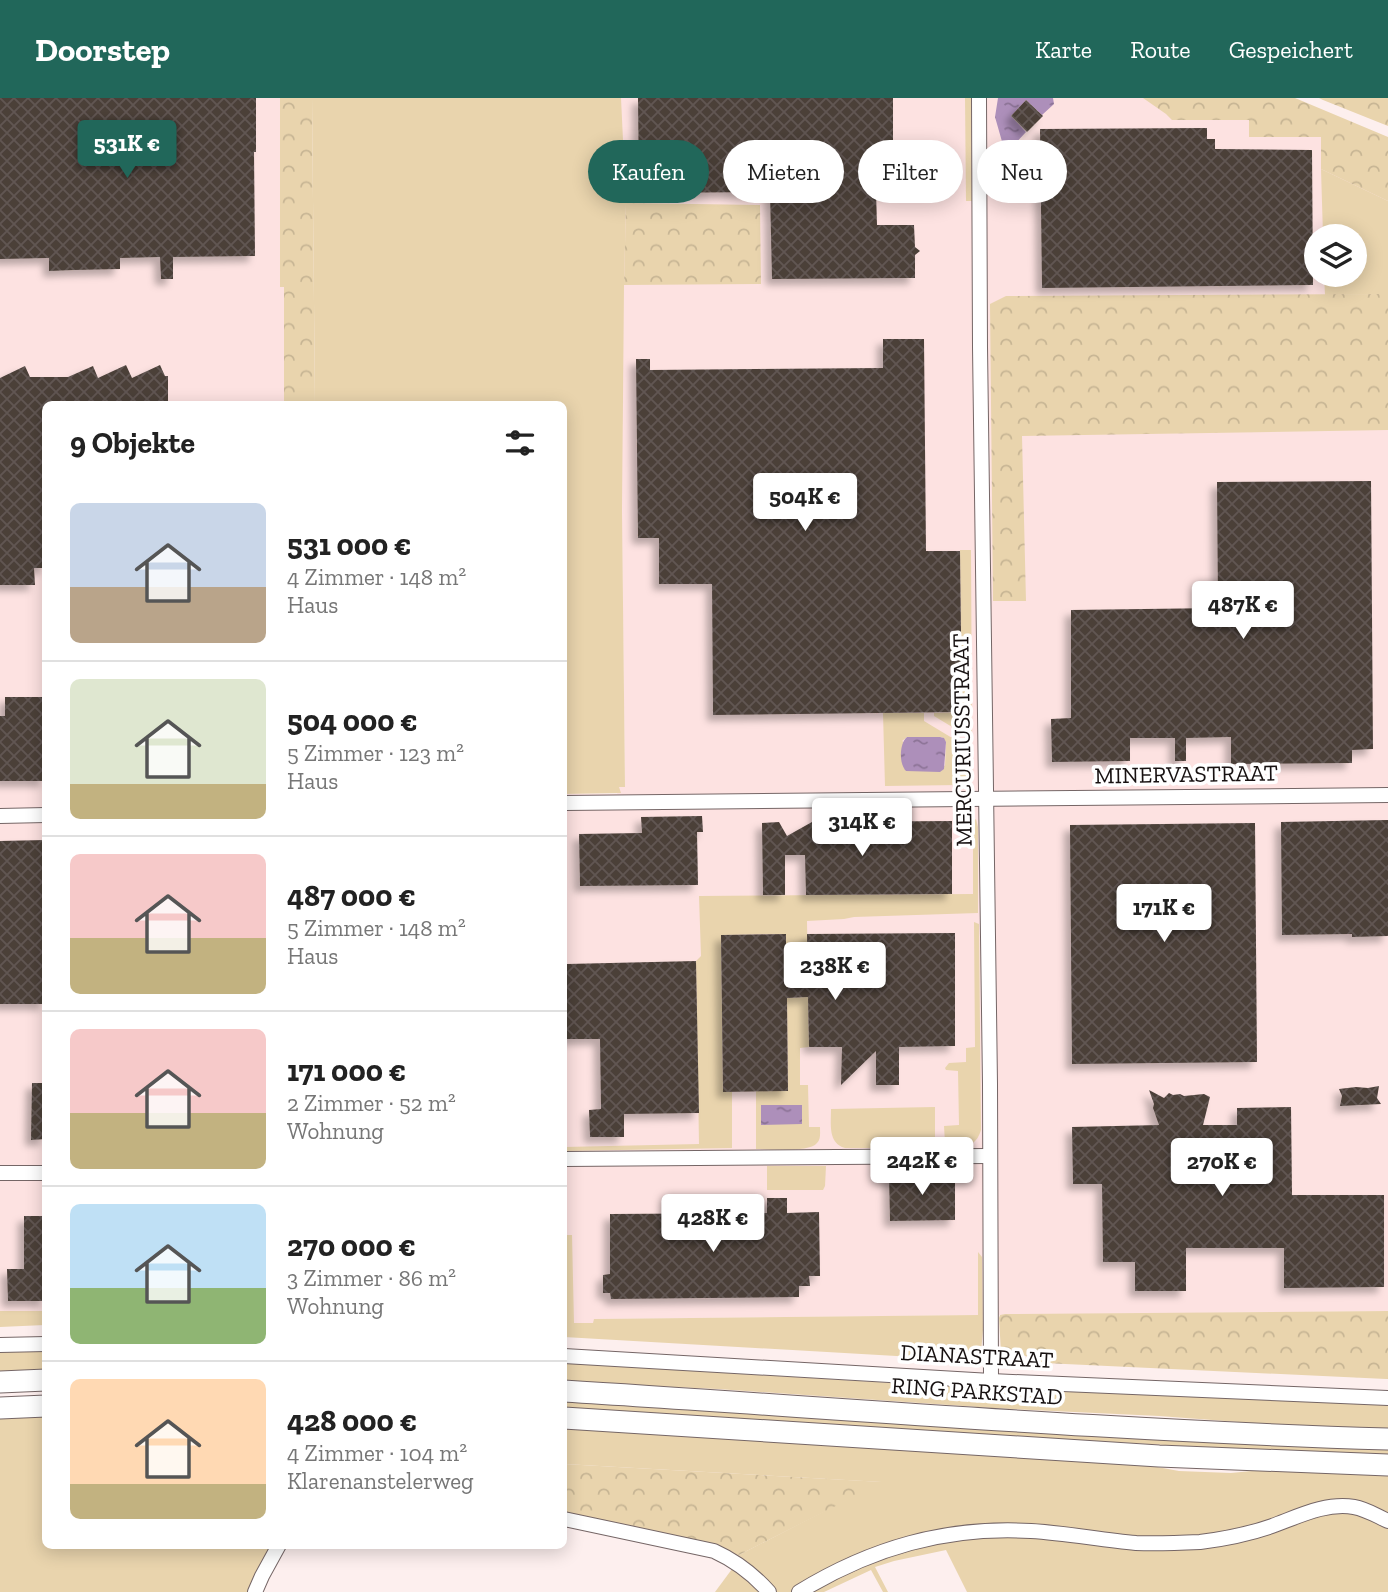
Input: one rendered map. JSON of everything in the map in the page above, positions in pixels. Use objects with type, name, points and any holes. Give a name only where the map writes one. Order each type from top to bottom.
[{"type":"highway","points":[[0,1382],[42,1380]]},
{"type":"highway","name":"RING PARKSTAD","points":[[567,1391],[991,1420],[1388,1439]]},
{"type":"highway","points":[[0,1408],[42,1406]]},
{"type":"highway","points":[[567,1418],[1146,1455],[1388,1465]]},
{"type":"street","name":"MERCURIUSSTRAAT","points":[[979,98],[991,1381]]},
{"type":"street","name":"MINERVASTRAAT","points":[[567,803],[1388,795]]},
{"type":"street","points":[[0,816],[42,815]]},
{"type":"street","points":[[567,1159],[989,1156]]},
{"type":"street","points":[[0,1173],[42,1173]]},
{"type":"street","points":[[0,1345],[42,1344]]},
{"type":"street","name":"DIANASTRAAT","points":[[567,1356],[991,1381],[1388,1398]]},
{"type":"street","points":[[799,1592],[841,1568],[871,1555],[911,1542],[965,1533],[1033,1531],[1139,1543],[1172,1543],[1243,1534],[1316,1510],[1336,1507],[1354,1507],[1388,1521]]},
{"type":"street","points":[[567,1519],[714,1551],[733,1560],[769,1592]]},
{"type":"street","points":[[255,1592],[277,1549]]},
{"type":"shaded area","points":[[0,98],[280,98],[280,286],[284,286],[284,401],[42,401],[42,1311],[0,1311]]},
{"type":"shaded area","points":[[617,98],[1205,98],[1249,120],[1250,137],[1321,137],[1388,201],[1388,1311],[595,1319],[594,1323],[567,1323],[567,794],[617,794],[619,787],[625,786],[618,203],[709,203],[709,140],[617,140]]},
{"type":"green space","points":[[280,98],[312,98],[315,401],[284,401],[284,287],[280,287]]},
{"type":"green space","points":[[312,98],[621,98],[623,140],[588,140],[588,203],[626,203],[622,511],[625,787],[619,787],[621,793],[567,794],[567,401],[315,401]]},
{"type":"green space","points":[[965,98],[971,98],[972,201],[966,201]]},
{"type":"green space","points":[[1143,98],[1295,98],[1388,137],[1388,201],[1321,169],[1321,137],[1249,137],[1249,120],[1172,120]]},
{"type":"green space","points":[[1319,98],[1388,98],[1388,126],[1323,100]]},
{"type":"green space","points":[[1321,169],[1388,201],[1388,294],[1325,295],[1325,287],[1367,287],[1367,224],[1323,224]]},
{"type":"green space","points":[[626,203],[760,205],[761,284],[624,285]]},
{"type":"green space","points":[[1388,294],[1388,430],[1022,436],[1026,601],[993,601],[990,304],[1006,296]]},
{"type":"green space","points":[[960,550],[971,550],[972,739],[934,716],[934,713],[962,712]]},
{"type":"green space","points":[[883,713],[924,713],[924,721],[972,750],[973,773],[960,785],[885,786]],"holes":[[[907,737],[942,737],[946,742],[945,766],[902,741]]]},
{"type":"green space","points":[[976,819],[978,827],[978,913],[807,921],[808,986],[786,987],[786,934],[721,935],[723,1091],[732,1092],[732,1148],[567,1151],[567,1147],[699,1144],[696,961],[701,956],[699,896],[973,894],[973,821]]},
{"type":"green space","points":[[974,922],[979,924],[981,1130],[973,1143],[949,1147],[945,1143],[944,1126],[959,1125],[958,1071],[945,1068],[949,1063],[966,1062],[966,1048],[975,1047]]},
{"type":"green space","points":[[808,997],[809,1047],[800,1048],[800,1085],[808,1085],[809,1127],[820,1127],[819,1140],[806,1148],[756,1149],[756,1091],[788,1091],[787,998]]},
{"type":"green space","points":[[935,1107],[935,1142],[930,1148],[845,1148],[833,1138],[831,1109]]},
{"type":"green space","points":[[767,1166],[826,1166],[825,1186],[823,1190],[767,1190]]},
{"type":"green space","points":[[567,1235],[572,1235],[574,1323],[593,1323],[594,1319],[978,1315],[978,1252],[982,1257],[981,1352],[963,1352],[948,1356],[931,1358],[567,1337]]},
{"type":"green space","points":[[0,1311],[42,1311],[42,1325],[0,1327]]},
{"type":"green space","points":[[1388,1311],[1388,1379],[1044,1363],[1020,1354],[1001,1353],[999,1318],[1005,1314]]},
{"type":"green space","points":[[42,1351],[42,1370],[0,1372],[0,1352]]},
{"type":"green space","points":[[567,1363],[876,1382],[1388,1405],[1388,1429],[1291,1426],[717,1389],[567,1382]]},
{"type":"green space","points":[[567,1398],[1388,1446],[1388,1458],[567,1410]]},
{"type":"green space","points":[[42,1414],[42,1549],[270,1549],[249,1592],[0,1592],[0,1416]]},
{"type":"green space","points":[[567,1428],[1130,1462],[1179,1471],[1231,1473],[1281,1468],[1388,1474],[1388,1517],[1367,1507],[1175,1540],[982,1528],[836,1567],[791,1592],[775,1592],[737,1556],[881,1482],[567,1464]]},
{"type":"green space","points":[[567,1464],[883,1482],[737,1556],[567,1515]]},
{"type":"green space","points":[[1347,1510],[1388,1526],[1388,1592],[967,1592],[946,1550],[875,1567],[888,1592],[883,1592],[871,1570],[824,1592],[804,1592],[880,1555],[984,1535],[1168,1546]]},
{"type":"green space","points":[[735,1565],[764,1592],[715,1592]]},
{"type":"water","points":[[998,98],[1053,98],[1054,104],[1042,115],[1026,100],[1011,116],[1026,132],[1019,140],[1002,140],[995,117]]},
{"type":"water","points":[[907,737],[944,738],[944,769],[940,772],[906,771],[901,754],[902,744]]},
{"type":"water","points":[[761,1105],[802,1105],[802,1124],[761,1125]]},
{"type":"building","points":[[0,98],[256,98],[255,256],[173,257],[173,279],[161,279],[160,257],[120,258],[120,269],[49,271],[49,258],[0,259]]},
{"type":"building","points":[[638,98],[893,98],[893,140],[858,140],[858,203],[876,203],[877,225],[914,225],[915,247],[920,251],[915,255],[915,278],[772,279],[770,203],[844,203],[844,140],[723,140],[723,192],[709,192],[709,140],[638,140]]},
{"type":"building","points":[[1026,100],[1043,116],[1027,132],[1011,116]]},
{"type":"building","points":[[1207,128],[1207,139],[1215,139],[1215,149],[1312,150],[1313,224],[1304,224],[1304,285],[1042,288],[1041,203],[1067,203],[1067,140],[1040,140],[1040,129]]},
{"type":"building","points":[[883,339],[924,339],[926,551],[960,551],[962,712],[713,715],[712,584],[659,584],[659,538],[638,538],[636,359],[650,359],[650,370],[883,368]]},
{"type":"building","points":[[126,365],[132,378],[160,365],[165,376],[168,376],[168,401],[42,401],[42,568],[34,568],[35,585],[0,585],[0,378],[25,366],[30,377],[68,377],[93,366],[98,378]]},
{"type":"building","points":[[1371,481],[1373,749],[1352,750],[1352,763],[1231,764],[1231,737],[1186,738],[1186,761],[1175,761],[1175,738],[1130,738],[1130,761],[1052,762],[1051,719],[1071,718],[1071,610],[1218,608],[1217,482]]},
{"type":"building","points":[[5,697],[42,697],[42,781],[0,781],[0,716],[5,716]]},
{"type":"building","points":[[702,816],[703,832],[697,832],[698,885],[580,886],[579,834],[642,833],[641,817]]},
{"type":"building","points":[[1388,820],[1388,936],[1282,935],[1281,822]]},
{"type":"building","points":[[952,821],[952,894],[806,895],[805,855],[785,855],[785,895],[763,895],[762,823],[779,822],[787,836],[812,822]]},
{"type":"building","points":[[1255,823],[1257,1062],[1072,1064],[1070,825]]},
{"type":"building","points":[[42,840],[42,1004],[0,1004],[0,841]]},
{"type":"building","points":[[955,933],[955,1046],[899,1047],[899,1085],[876,1085],[876,1051],[841,1085],[842,1047],[809,1047],[808,997],[787,998],[788,1091],[723,1092],[721,935],[786,934],[786,987],[808,986],[807,934]]},
{"type":"building","points":[[696,961],[699,1113],[624,1114],[624,1137],[590,1137],[589,1110],[601,1109],[600,1039],[567,1039],[567,964]]},
{"type":"building","points":[[32,1083],[42,1083],[42,1139],[31,1140]]},
{"type":"building","points":[[1379,1086],[1377,1098],[1381,1104],[1340,1106],[1342,1096],[1339,1089]]},
{"type":"building","points":[[1149,1090],[1164,1098],[1169,1093],[1184,1096],[1204,1094],[1210,1097],[1203,1125],[1237,1125],[1237,1108],[1291,1107],[1292,1195],[1384,1195],[1384,1287],[1284,1288],[1284,1248],[1186,1248],[1186,1291],[1135,1291],[1135,1262],[1103,1262],[1102,1184],[1073,1184],[1072,1127],[1159,1125]]},
{"type":"building","points":[[955,1173],[955,1220],[890,1221],[889,1174]]},
{"type":"building","points":[[767,1198],[787,1198],[787,1213],[819,1212],[820,1276],[809,1276],[810,1286],[799,1286],[799,1297],[611,1299],[610,1293],[603,1293],[603,1275],[610,1274],[610,1214],[767,1213]]},
{"type":"building","points":[[24,1216],[42,1216],[42,1301],[8,1301],[7,1269],[24,1269]]}]
